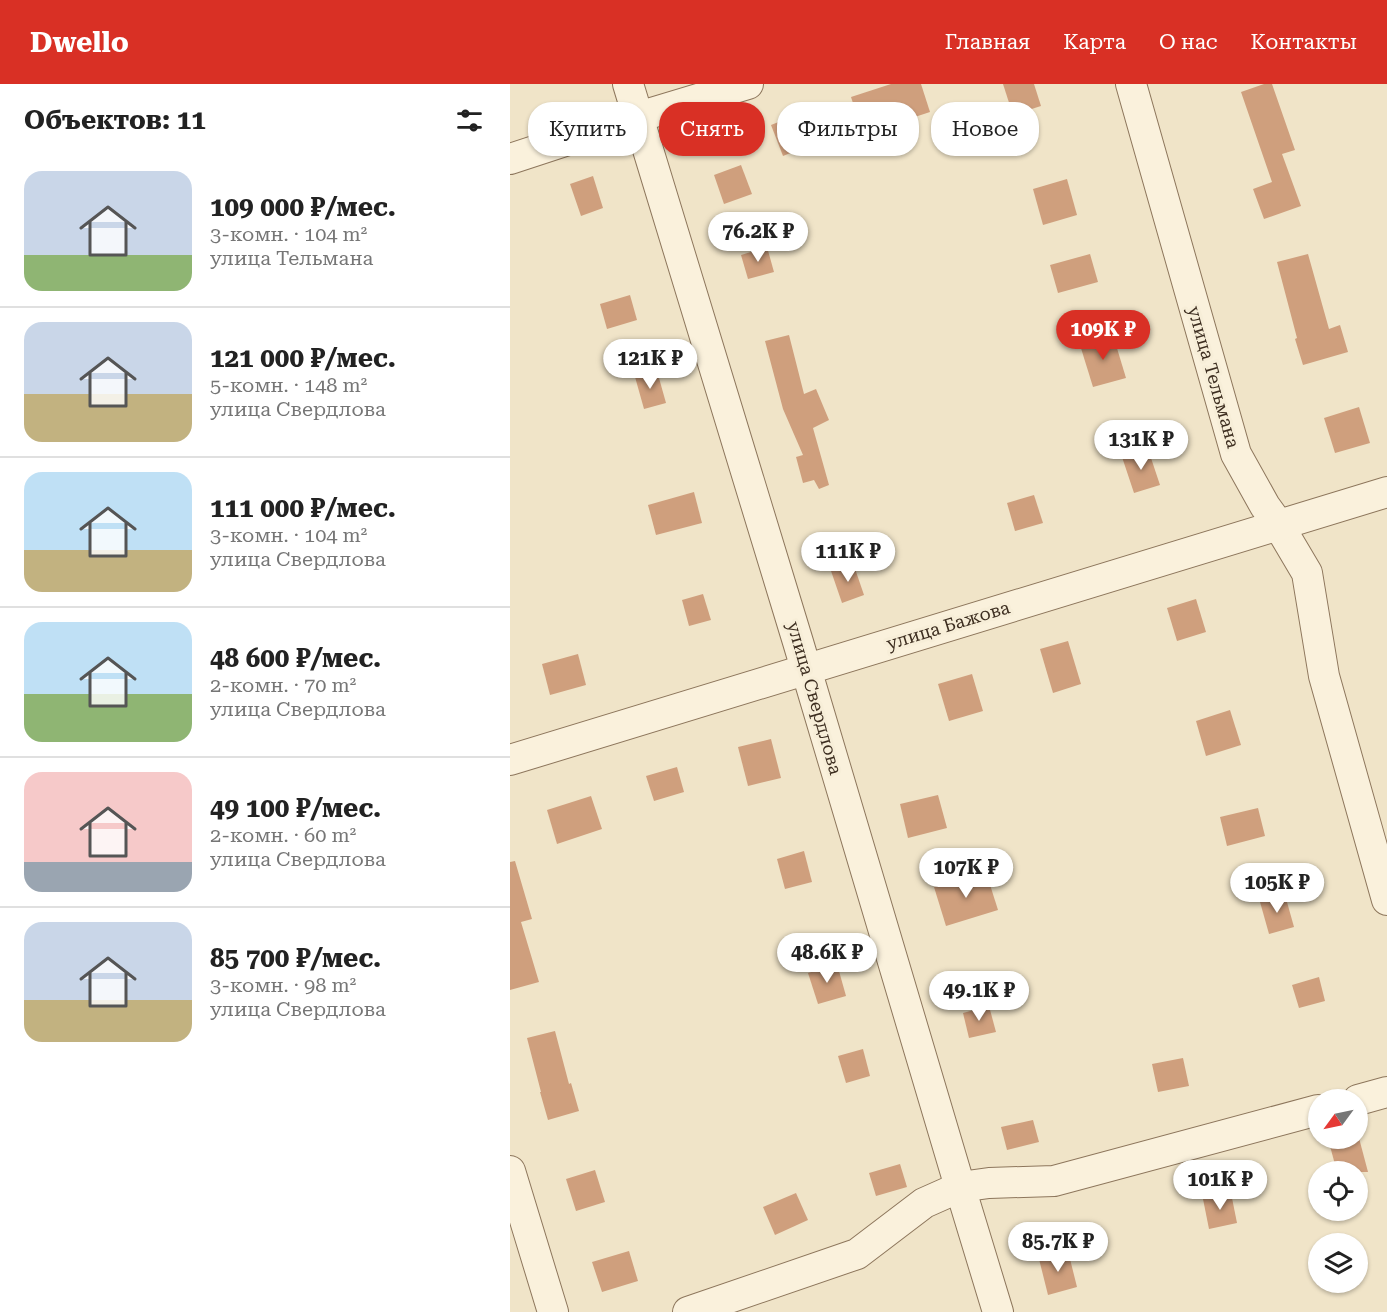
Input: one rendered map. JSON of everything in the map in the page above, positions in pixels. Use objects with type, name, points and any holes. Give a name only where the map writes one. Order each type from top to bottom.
[{"type":"street","name":"улица Свердлова","points":[[628,84],[633,102]]},
{"type":"street","points":[[647,114],[748,84]]},
{"type":"street","name":"улица Тельмана","points":[[1131,84],[1236,454],[1307,573],[1324,676],[1387,900]]},
{"type":"street","name":"улица Свердлова","points":[[647,147],[998,1312]]},
{"type":"street","points":[[510,159],[528,153]]},
{"type":"street","name":"улица Бажова","points":[[510,760],[1387,492]]},
{"type":"street","points":[[1368,1097],[1387,1092]]},
{"type":"street","points":[[688,1312],[857,1254],[924,1203],[960,1187],[989,1183],[1054,1181],[1308,1113]]},
{"type":"street","points":[[510,1171],[553,1312]]},
{"type":"building","points":[[891,84],[921,84],[930,112],[919,116],[919,102],[853,102],[851,97]]},
{"type":"building","points":[[1003,84],[1034,84],[1041,106],[1039,107],[1039,102],[1009,102]]},
{"type":"building","points":[[1264,84],[1272,84],[1295,150],[1282,154],[1301,206],[1264,219],[1253,189],[1272,182],[1241,92]]},
{"type":"building","points":[[777,123],[777,140],[771,125]]},
{"type":"building","points":[[741,165],[752,194],[724,204],[714,175]]},
{"type":"building","points":[[593,176],[603,208],[581,216],[570,184]]},
{"type":"building","points":[[1067,179],[1077,215],[1043,225],[1033,189]]},
{"type":"building","points":[[767,247],[774,272],[748,279],[741,255]]},
{"type":"building","points":[[1090,254],[1098,282],[1058,293],[1050,265]]},
{"type":"building","points":[[1308,254],[1329,329],[1340,325],[1348,352],[1303,365],[1277,262]]},
{"type":"building","points":[[630,295],[637,320],[607,329],[600,304]]},
{"type":"building","points":[[789,335],[804,394],[816,389],[829,420],[813,428],[829,485],[819,489],[814,480],[803,483],[796,457],[803,455],[783,409],[765,341]]},
{"type":"building","points":[[1113,335],[1126,378],[1093,387],[1080,345]]},
{"type":"building","points":[[657,371],[666,403],[644,409],[635,377]]},
{"type":"building","points":[[1359,407],[1370,443],[1335,453],[1324,418]]},
{"type":"building","points":[[1148,449],[1160,485],[1134,493],[1122,457]]},
{"type":"building","points":[[694,492],[702,523],[656,535],[648,505]]},
{"type":"building","points":[[1034,495],[1043,523],[1015,531],[1007,503]]},
{"type":"building","points":[[853,563],[864,595],[842,603],[831,571]]},
{"type":"building","points":[[703,594],[711,620],[689,626],[682,600]]},
{"type":"building","points":[[1196,599],[1206,632],[1177,641],[1167,608]]},
{"type":"building","points":[[1068,641],[1081,684],[1053,693],[1040,649]]},
{"type":"building","points":[[578,654],[586,685],[550,695],[542,664]]},
{"type":"building","points":[[972,674],[983,711],[949,721],[938,684]]},
{"type":"building","points":[[1230,710],[1241,745],[1206,756],[1196,721]]},
{"type":"building","points":[[771,739],[781,778],[748,786],[738,747]]},
{"type":"building","points":[[677,767],[684,792],[654,801],[646,776]]},
{"type":"building","points":[[938,795],[947,828],[908,838],[900,804]]},
{"type":"building","points":[[591,796],[602,829],[557,844],[547,810]]},
{"type":"building","points":[[1258,808],[1265,836],[1227,846],[1220,817]]},
{"type":"building","points":[[804,851],[812,882],[785,889],[777,859]]},
{"type":"building","points":[[515,861],[532,919],[521,922],[539,982],[510,990],[510,862]]},
{"type":"building","points":[[986,872],[998,910],[946,926],[934,887]]},
{"type":"building","points":[[1285,895],[1294,927],[1269,934],[1260,902]]},
{"type":"building","points":[[837,964],[846,996],[818,1004],[808,973]]},
{"type":"building","points":[[1319,977],[1325,1001],[1299,1008],[1292,985]]},
{"type":"building","points":[[989,1006],[996,1032],[969,1038],[963,1013]]},
{"type":"building","points":[[555,1031],[569,1084],[571,1083],[579,1111],[548,1120],[527,1038]]},
{"type":"building","points":[[863,1049],[870,1076],[846,1083],[838,1056]]},
{"type":"building","points":[[1183,1058],[1189,1086],[1158,1092],[1152,1064]]},
{"type":"building","points":[[1033,1120],[1039,1142],[1007,1150],[1001,1127]]},
{"type":"building","points":[[1331,1149],[1362,1149],[1365,1161],[1334,1161]]},
{"type":"building","points":[[900,1164],[907,1187],[876,1196],[869,1173]]},
{"type":"building","points":[[595,1170],[605,1202],[576,1211],[566,1179]]},
{"type":"building","points":[[796,1193],[808,1220],[775,1235],[763,1207]]},
{"type":"building","points":[[1231,1193],[1237,1223],[1209,1229],[1203,1199]]},
{"type":"building","points":[[629,1251],[638,1281],[602,1292],[592,1262]]},
{"type":"building","points":[[1068,1251],[1077,1287],[1048,1295],[1039,1259]]}]
